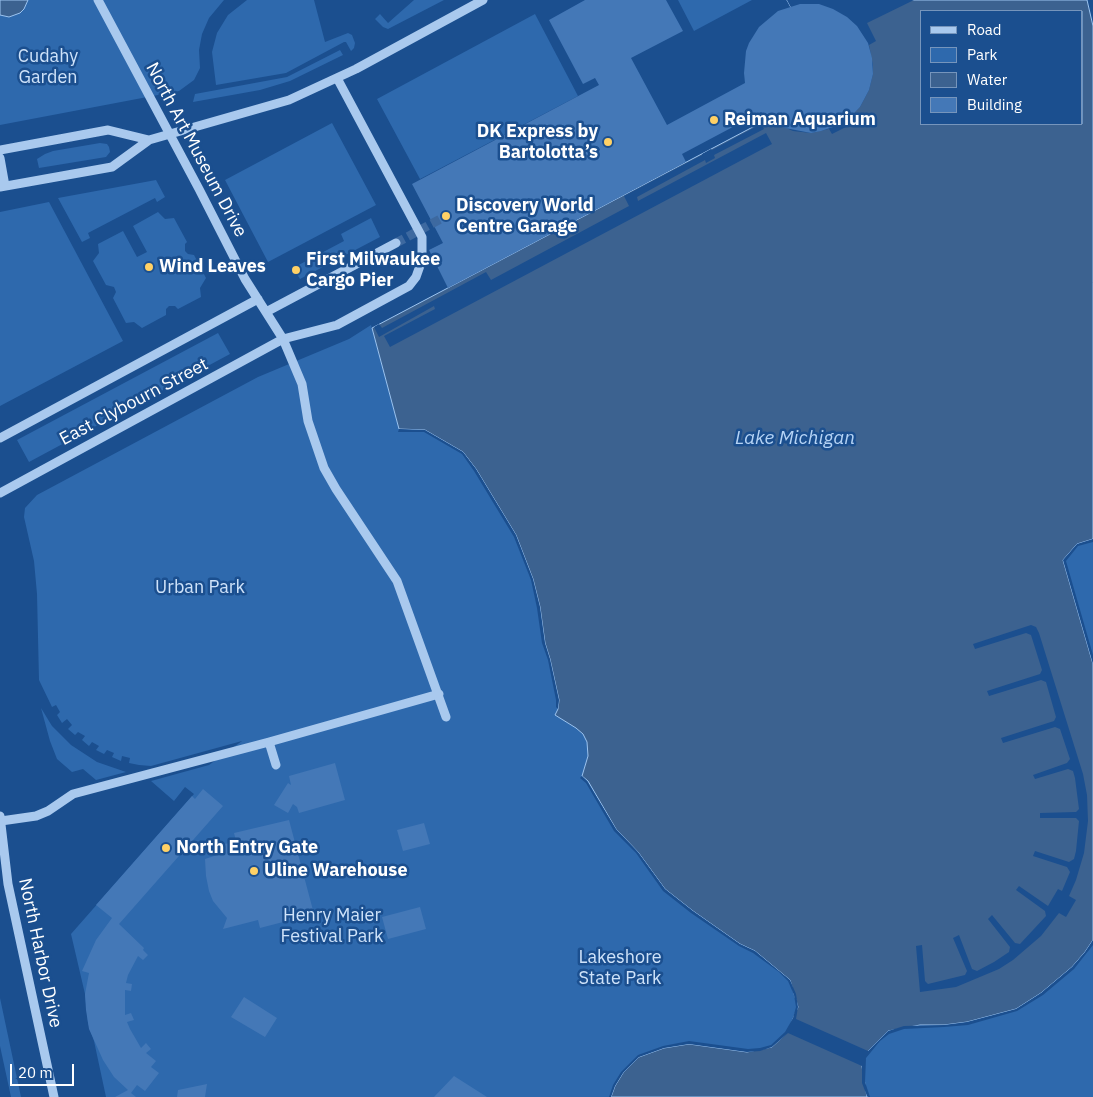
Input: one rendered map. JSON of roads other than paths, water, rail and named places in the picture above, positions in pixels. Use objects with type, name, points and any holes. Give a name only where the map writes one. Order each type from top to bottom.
[{"type":"street","name":"North Art Museum Drive","points":[[98,0],[245,279],[283,339],[302,384],[308,421],[324,468],[397,581],[446,717]]},
{"type":"street","points":[[0,158],[2,187],[112,167],[150,140],[289,100],[337,78],[484,0]]},
{"type":"street","name":"East Clybourn Street","points":[[0,493],[283,339],[337,325],[409,286],[416,277],[422,260],[422,237],[337,78]]},
{"type":"street","points":[[0,150],[108,130],[150,140]]},
{"type":"street","points":[[266,312],[396,243]]},
{"type":"street","name":"East Clybourn Street","points":[[0,438],[258,299]]},
{"type":"street","points":[[1,821],[36,816],[48,811],[73,794],[439,694]]},
{"type":"street","points":[[269,742],[276,765]]},
{"type":"street","name":"North Harbor Drive","points":[[0,816],[8,884],[54,1097]]},
{"type":"water","points":[[0,0],[28,0],[20,13],[9,17],[0,15]]},
{"type":"water","name":"Lake Michigan","points":[[787,0],[1087,0],[1093,26],[1093,539],[1077,544],[1063,560],[1093,664],[1093,940],[1072,967],[1041,993],[1016,1009],[967,1022],[944,1025],[920,1025],[888,1031],[868,1051],[862,1066],[867,1097],[611,1097],[623,1073],[639,1057],[664,1048],[689,1044],[747,1052],[772,1047],[787,1033],[798,1007],[790,980],[755,951],[740,944],[665,889],[638,852],[616,829],[588,781],[582,776],[588,756],[587,742],[583,734],[576,728],[555,715],[559,700],[545,643],[540,607],[533,579],[516,535],[476,469],[463,452],[425,430],[399,429],[372,328],[766,120],[826,74]]},
{"type":"tunnel","points":[[396,243],[446,216]]},
{"type":"place","name":"Reiman Aquarium","points":[[714,120]]},
{"type":"place","name":"DK Express by Bartolotta’s","points":[[608,142]]},
{"type":"place","name":"Discovery World Centre Garage","points":[[446,216]]},
{"type":"place","name":"Wind Leaves","points":[[149,267]]},
{"type":"place","name":"First Milwaukee Cargo Pier","points":[[296,270]]},
{"type":"place","name":"North Entry Gate","points":[[166,848]]},
{"type":"place","name":"Uline Warehouse","points":[[254,871]]},
{"type":"park label","name":"Cudahy Garden","points":[[48,67]]},
{"type":"park label","name":"Urban Park","points":[[200,588]]},
{"type":"park label","name":"Henry Maier Festival Park","points":[[332,926]]},
{"type":"park label","name":"Lakeshore State Park","points":[[620,968]]}]
